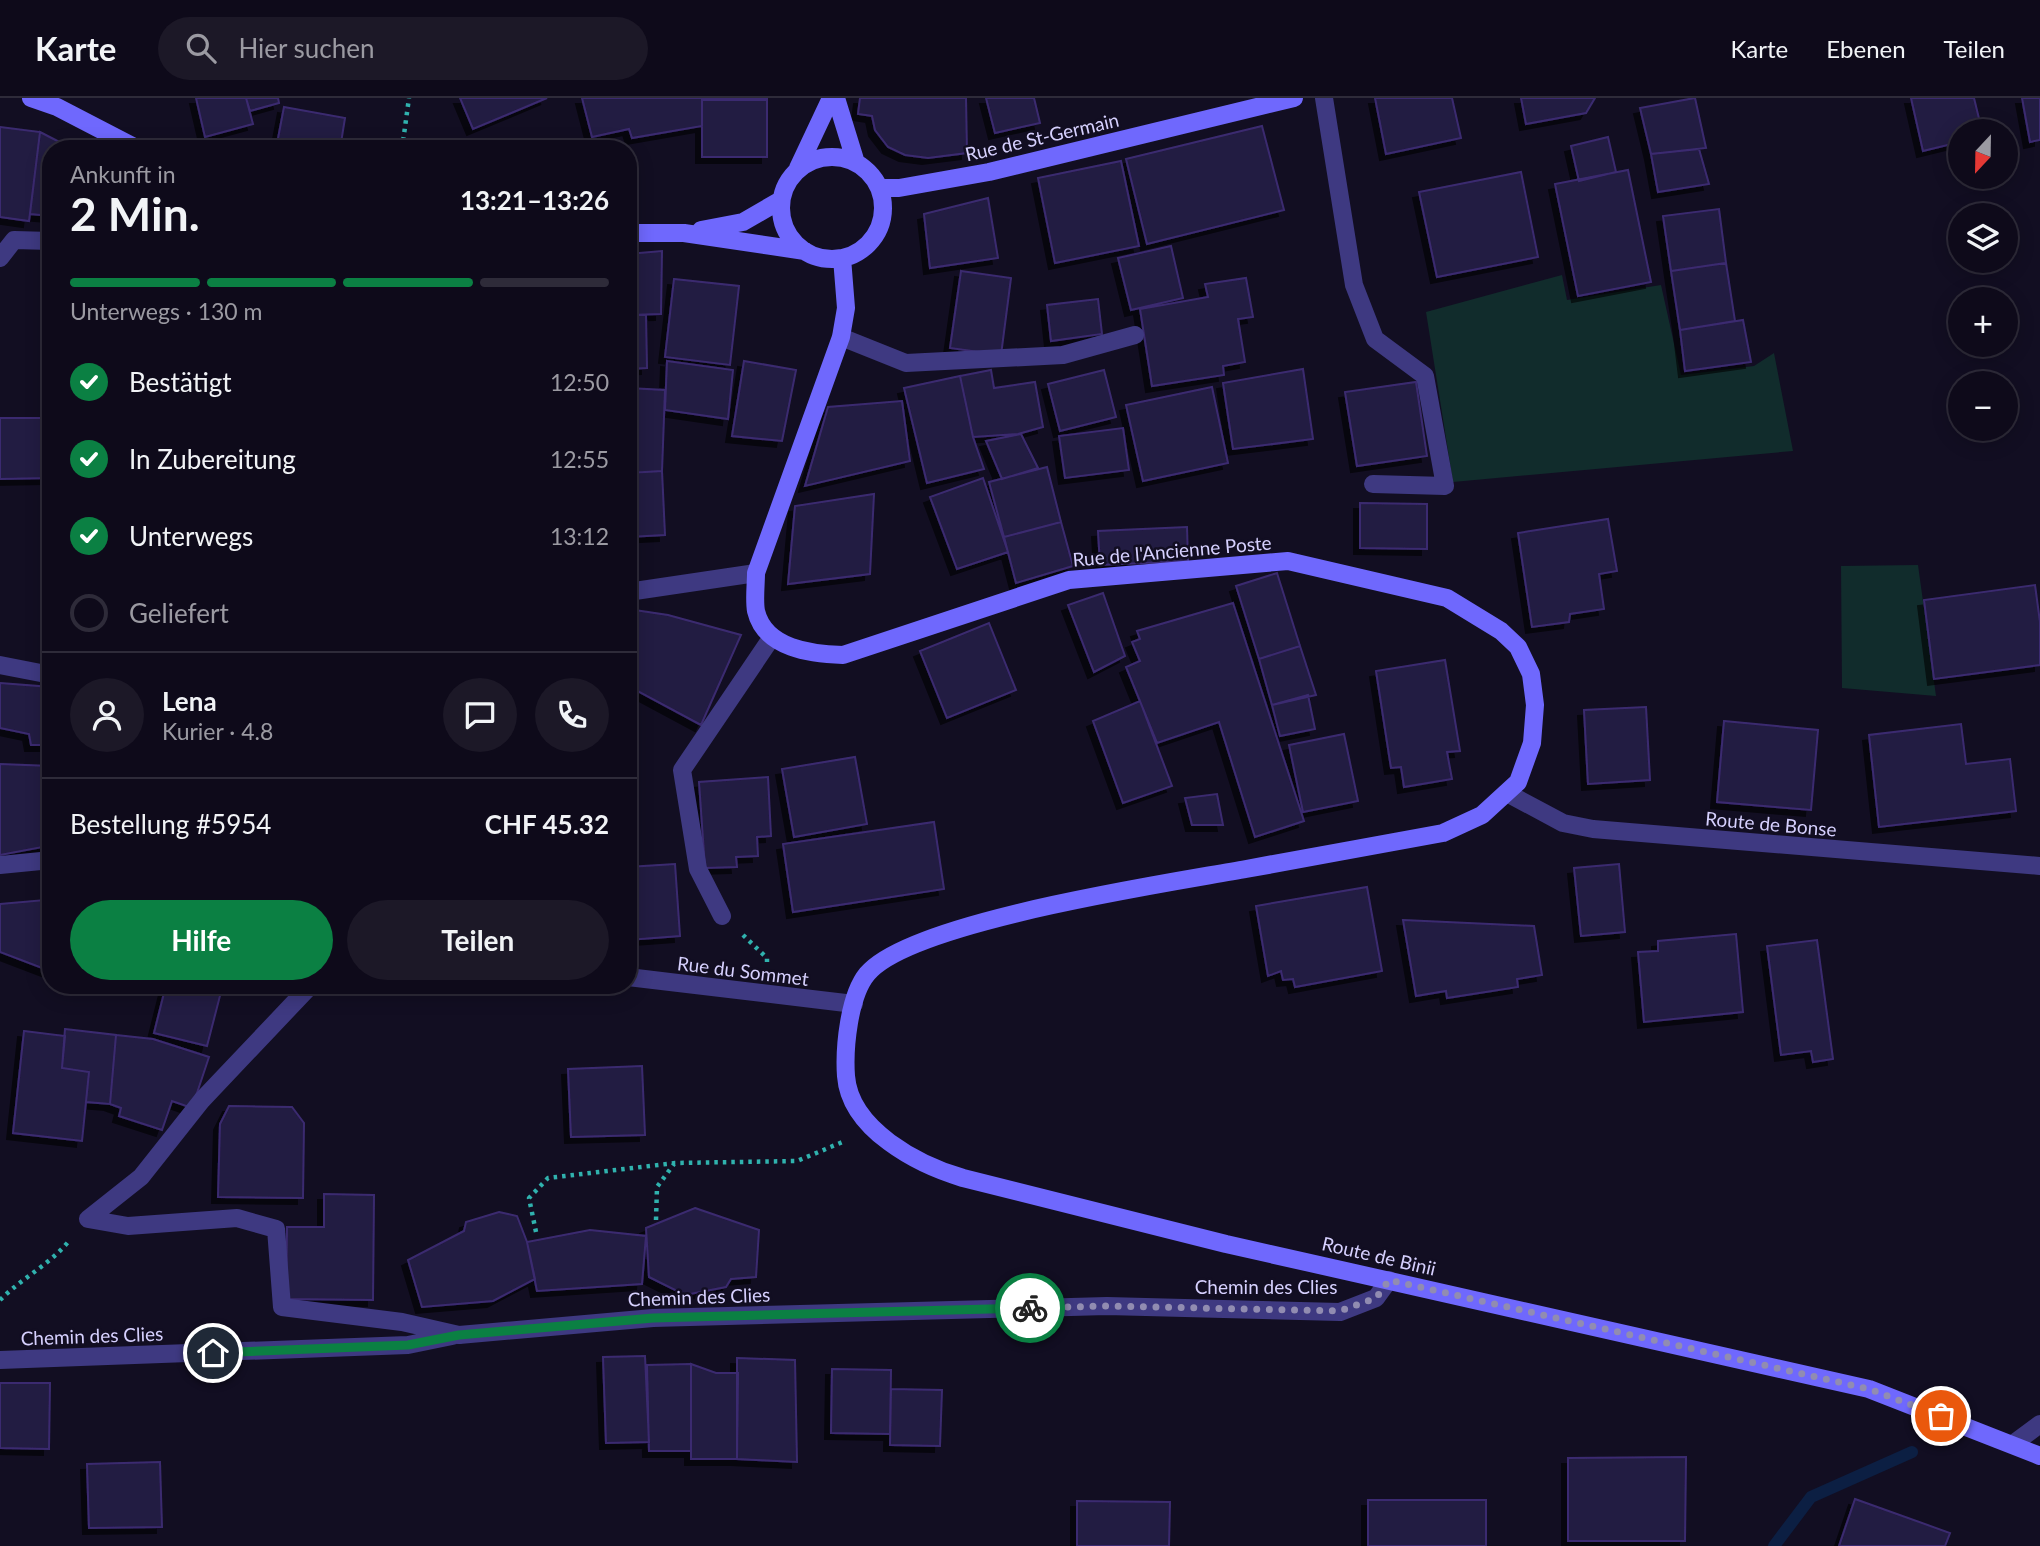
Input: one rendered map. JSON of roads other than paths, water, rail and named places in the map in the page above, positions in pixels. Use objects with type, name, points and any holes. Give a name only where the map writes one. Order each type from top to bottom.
[{"type":"street","points":[[31,98],[68,112],[121,140]]},
{"type":"street","points":[[833,98],[856,163]]},
{"type":"street","points":[[797,171],[833,98]]},
{"type":"street","name":"Rue de St-Germain","points":[[879,188],[899,188],[989,172],[1294,98]]},
{"type":"street","points":[[1324,98],[1354,285],[1375,339],[1425,376],[1445,486],[1373,484]]},
{"type":"street","points":[[637,233],[684,233],[805,251],[827,260],[842,258],[863,249],[877,232],[883,211],[879,188],[872,176],[856,163],[825,157],[810,162],[788,181],[781,200],[782,218],[788,235],[805,251]]},
{"type":"street","points":[[684,233],[743,222],[768,211],[781,200]]},
{"type":"street","points":[[0,258],[14,240],[42,241]]},
{"type":"street","points":[[722,916],[698,869],[682,770],[772,636],[756,612],[756,573],[841,337],[846,308],[842,258]]},
{"type":"street","points":[[841,337],[906,363],[1063,355],[1135,335]]},
{"type":"street","name":"Rue de l'Ancienne Poste","points":[[772,636],[807,654],[843,655],[1069,580],[1288,561],[1447,598],[1501,631],[1518,647],[1531,674],[1535,705],[1532,743],[1518,782],[1482,815],[1443,833],[993,919],[894,951],[866,974]]},
{"type":"street","points":[[637,591],[756,573]]},
{"type":"street","points":[[0,665],[42,673]]},
{"type":"street","name":"Route de Bonse","points":[[1507,793],[1563,823],[1593,830],[2040,866]]},
{"type":"street","points":[[0,866],[42,859]]},
{"type":"street","name":"Route de Binii","points":[[866,974],[847,1031],[846,1081],[854,1100],[875,1129],[893,1146],[937,1170],[1226,1244],[1869,1389],[2040,1456]]},
{"type":"street","name":"Rue du Sommet","points":[[637,978],[854,1004]]},
{"type":"street","points":[[302,994],[202,1100],[141,1177],[88,1219],[128,1226],[237,1218],[275,1229],[282,1307],[402,1322],[459,1335]]},
{"type":"street","name":"Chemin des Clies","points":[[0,1360],[408,1345],[459,1335],[653,1318],[1107,1306],[1340,1311],[1376,1298],[1389,1280]]},
{"type":"street","points":[[2013,1444],[2040,1424]]},
{"type":"waterway","points":[[1774,1546],[1811,1497],[1912,1452]]}]
